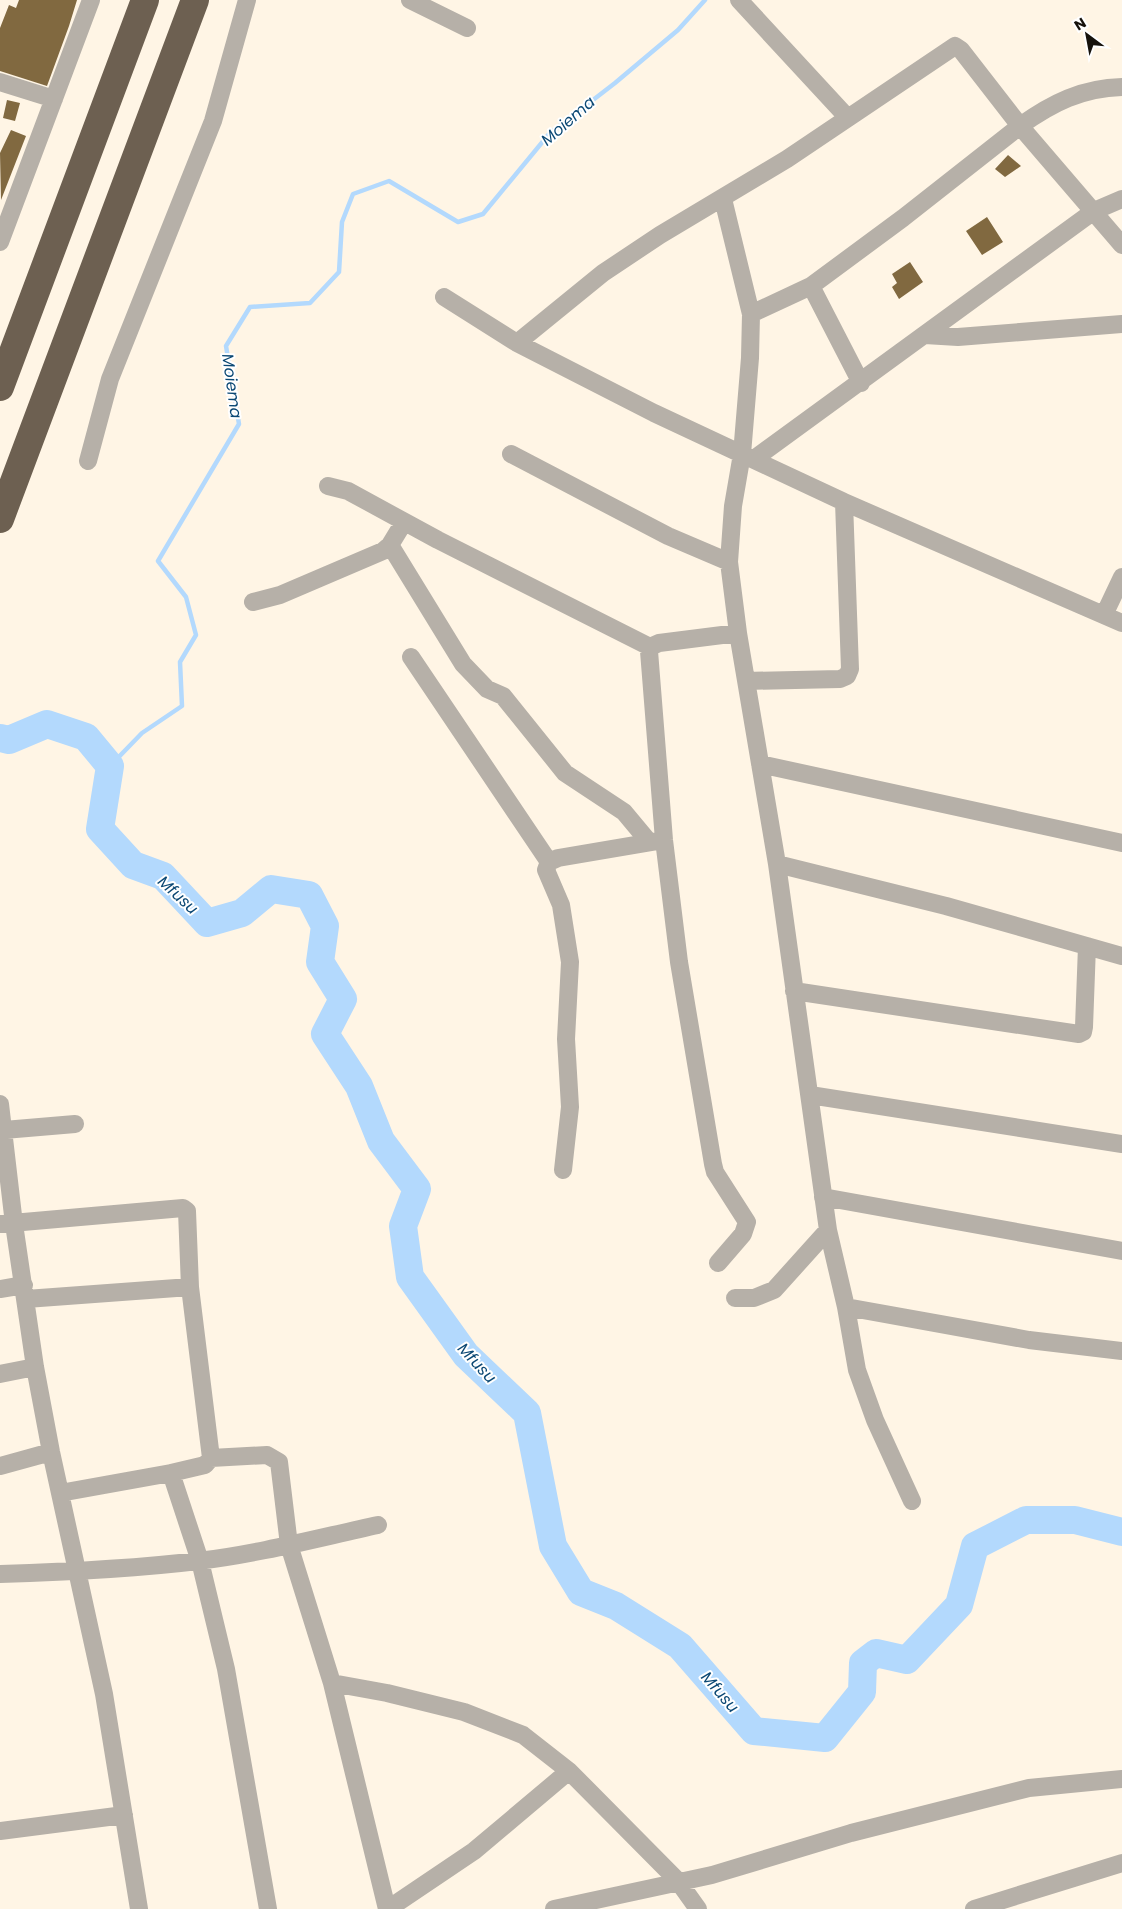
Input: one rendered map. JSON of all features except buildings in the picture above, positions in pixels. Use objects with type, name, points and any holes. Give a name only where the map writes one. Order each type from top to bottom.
[{"type":"highway","points":[[132,35],[133,0]]},
{"type":"highway","points":[[0,387],[145,0]]},
{"type":"highway","points":[[0,519],[195,0]]},
{"type":"street","points":[[0,242],[91,0]]},
{"type":"street","points":[[88,461],[110,379],[213,122],[247,0]]},
{"type":"street","points":[[410,0],[435,5],[467,28]]},
{"type":"street","points":[[739,0],[848,118]]},
{"type":"street","points":[[517,344],[603,274],[660,235],[787,159],[955,46],[961,50],[1020,126],[1122,245]]},
{"type":"street","points":[[0,82],[54,99]]},
{"type":"street","points":[[751,314],[811,286],[903,218],[1046,107],[1078,93],[1101,87],[1122,87]]},
{"type":"street","points":[[723,198],[751,314],[748,457],[733,506],[728,562],[738,633],[776,864],[828,1230],[846,1307],[857,1370],[874,1420],[912,1501]]},
{"type":"street","points":[[748,457],[861,383],[1094,211],[1122,199]]},
{"type":"street","points":[[811,286],[861,383]]},
{"type":"street","points":[[444,297],[517,344],[654,413],[844,502],[1122,623]]},
{"type":"street","points":[[925,334],[958,337],[1122,324]]},
{"type":"street","points":[[511,454],[668,536],[728,562]]},
{"type":"street","points":[[328,486],[348,491],[404,522],[650,647],[660,643],[738,633]]},
{"type":"street","points":[[746,681],[840,679],[847,676],[850,669],[844,502]]},
{"type":"street","points":[[253,602],[280,595],[383,551],[390,546],[404,522]]},
{"type":"street","points":[[390,546],[463,664],[487,690],[503,696],[565,773],[624,812],[657,841]]},
{"type":"street","points":[[1104,615],[1122,577]]},
{"type":"street","points":[[650,647],[657,841],[713,1164],[715,1172],[747,1222],[743,1234],[718,1263]]},
{"type":"street","points":[[411,657],[549,862]]},
{"type":"street","points":[[760,764],[1122,843]]},
{"type":"street","points":[[563,1170],[570,1106],[566,1040],[570,962],[561,905],[546,870],[549,862],[558,858],[657,841]]},
{"type":"street","points":[[776,864],[946,906],[1122,956]]},
{"type":"street","points":[[794,991],[1078,1034],[1083,1032],[1084,1027],[1087,946]]},
{"type":"street","points":[[810,1094],[1122,1144]]},
{"type":"street","points":[[0,1104],[4,1130],[7,1224],[25,1292],[35,1367],[51,1452],[104,1694],[139,1909]]},
{"type":"street","points":[[4,1130],[75,1124]]},
{"type":"street","points":[[823,1197],[1122,1251]]},
{"type":"street","points":[[7,1224],[183,1208],[187,1213],[190,1287],[211,1458]]},
{"type":"street","points":[[735,1298],[754,1298],[774,1290],[828,1230]]},
{"type":"street","points":[[0,1289],[25,1292],[190,1287]]},
{"type":"street","points":[[846,1307],[1029,1340],[1122,1351]]},
{"type":"street","points":[[0,1374],[35,1367]]},
{"type":"street","points":[[0,1466],[51,1452]]},
{"type":"street","points":[[60,1493],[171,1473],[205,1465],[211,1458],[267,1455],[279,1462],[290,1545],[332,1683],[387,1909],[474,1851],[568,1771]]},
{"type":"street","points":[[171,1473],[200,1561],[226,1669],[268,1909]]},
{"type":"street","points":[[0,1574],[77,1572],[200,1561],[290,1545],[378,1525]]},
{"type":"street","points":[[332,1683],[387,1693],[464,1712],[495,1722],[523,1735],[568,1771],[678,1881],[698,1909]]},
{"type":"street","points":[[554,1909],[712,1874],[851,1834],[1029,1788],[1122,1779]]},
{"type":"street","points":[[0,1831],[124,1815]]},
{"type":"street","points":[[974,1909],[1122,1863]]},
{"type":"waterway","name":"Moiema","points":[[110,766],[142,733],[182,706],[180,662],[196,635],[186,597],[158,561],[239,424],[226,346],[250,307],[310,303],[339,272],[342,222],[353,194],[389,181],[458,222],[483,214],[549,134],[615,83],[678,30],[705,0]]},
{"type":"waterway","name":"Mfusu","points":[[0,738],[9,740],[47,724],[86,737],[110,766],[100,829],[133,865],[163,876],[207,923],[242,913],[271,889],[309,895],[325,926],[320,962],[343,999],[325,1034],[359,1086],[381,1141],[417,1189],[403,1226],[410,1277],[466,1355],[527,1413],[553,1546],[581,1592],[616,1606],[680,1646],[754,1731],[825,1738],[862,1692],[863,1663],[876,1653],[907,1660],[959,1605],[975,1546],[1026,1520],[1075,1520],[1122,1532]]}]
